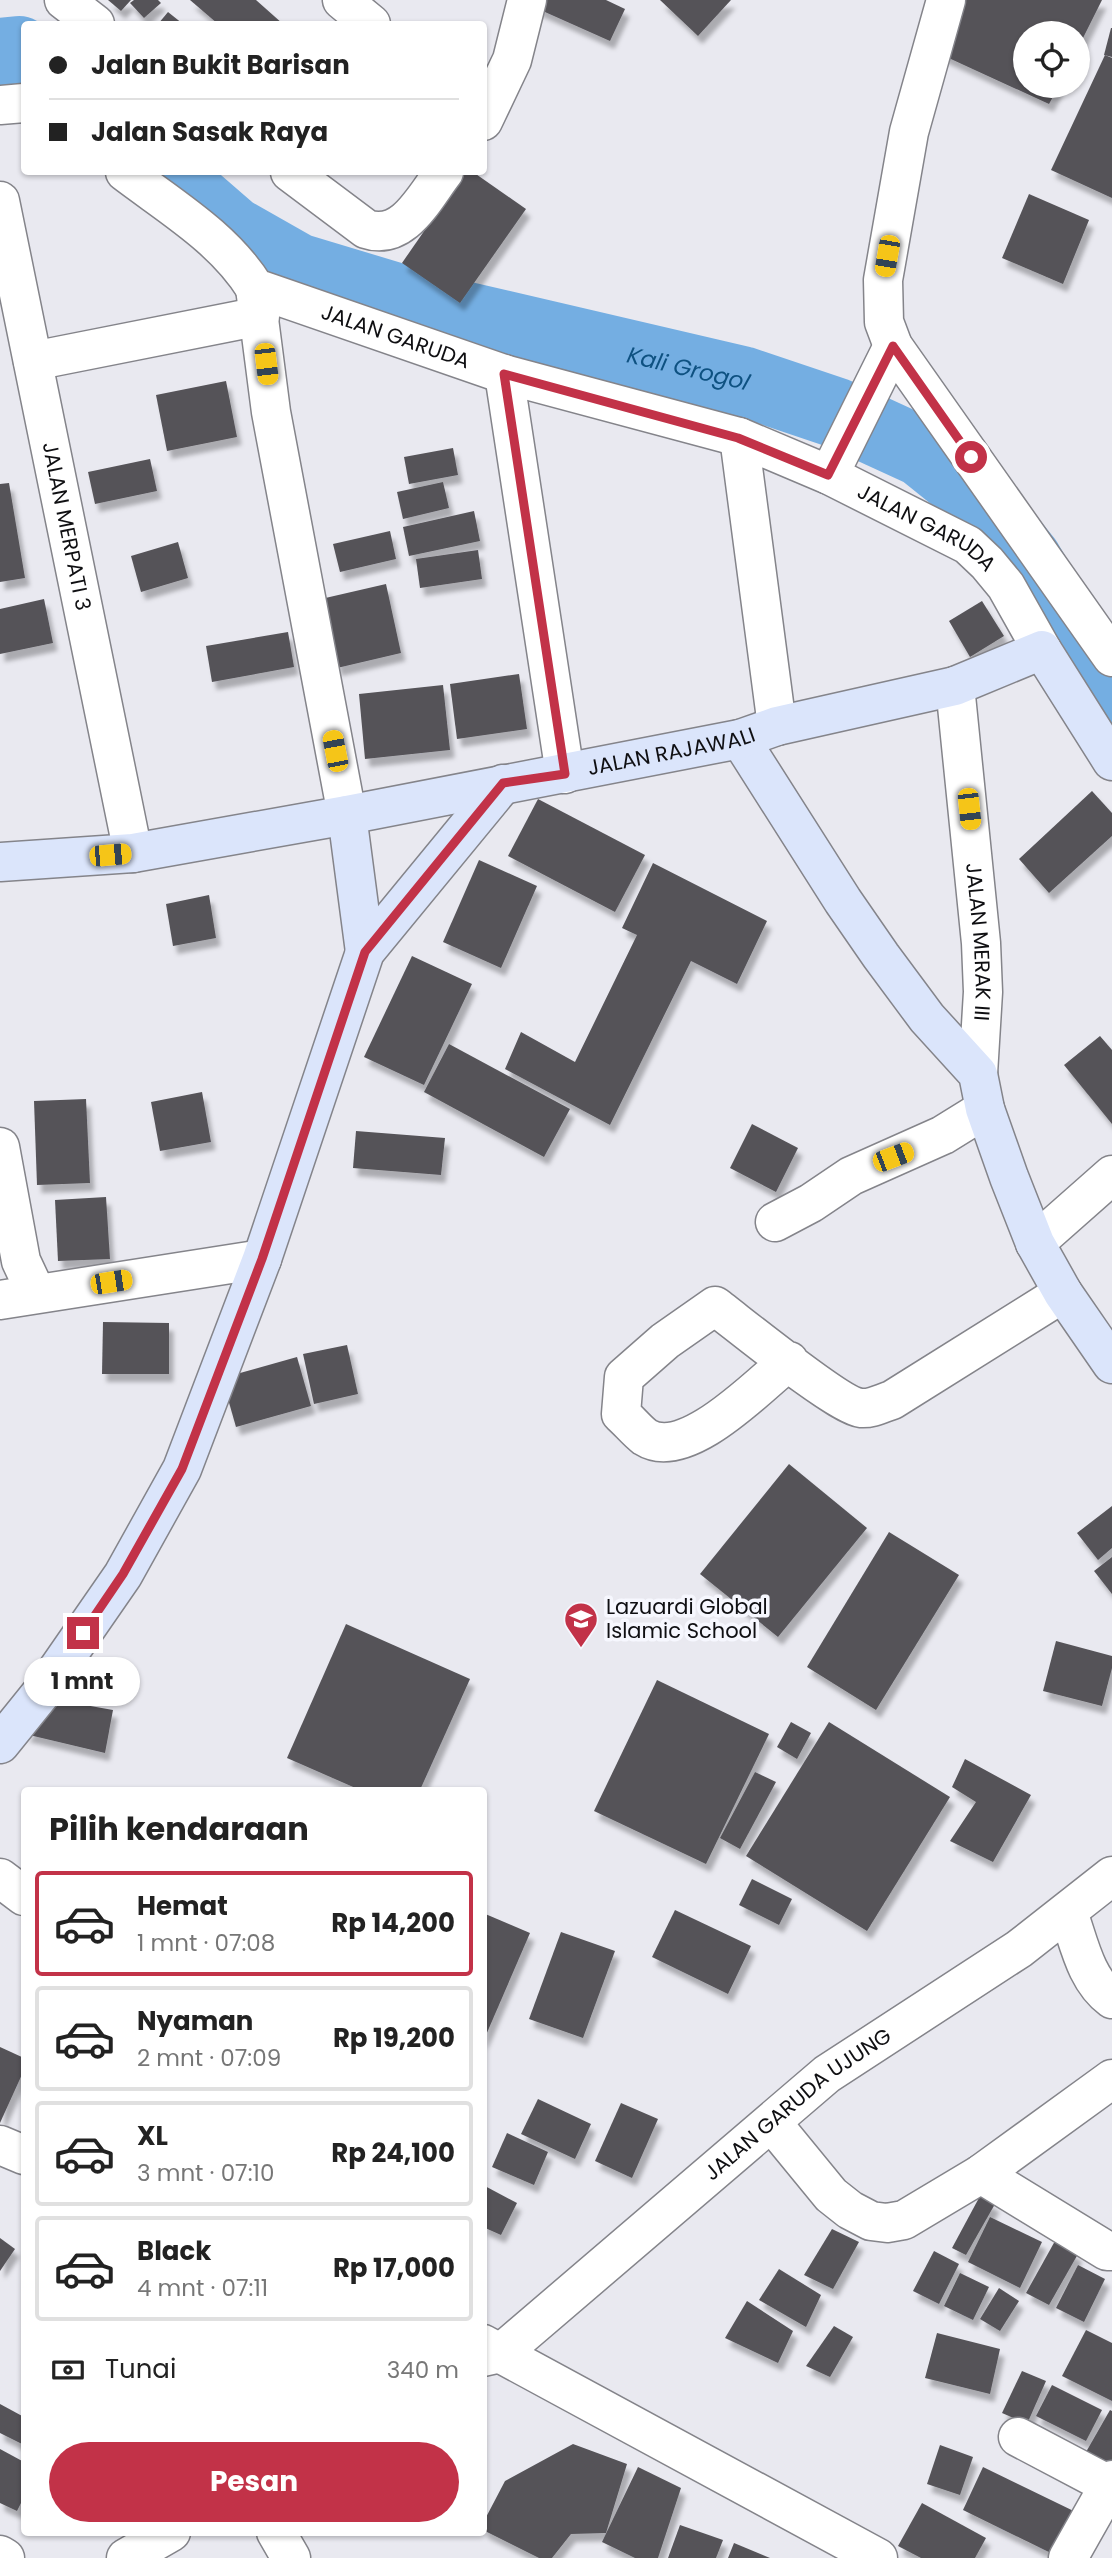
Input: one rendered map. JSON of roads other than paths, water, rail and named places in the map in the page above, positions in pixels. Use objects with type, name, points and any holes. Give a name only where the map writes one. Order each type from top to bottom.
[{"type":"street","points":[[65,0],[91,21]]},
{"type":"street","points":[[342,0],[367,21]]},
{"type":"street","points":[[487,112],[512,60],[527,0]]},
{"type":"street","points":[[936,2],[909,132],[883,280],[884,322],[893,346],[1112,657]]},
{"type":"street","points":[[0,105],[21,103]]},
{"type":"street","points":[[129,175],[231,254],[258,302],[271,412],[347,815],[365,952]]},
{"type":"street","points":[[294,175],[366,229],[382,232],[400,226],[442,175]]},
{"type":"street","name":"JALAN MERPATI 3","points":[[0,201],[134,853]]},
{"type":"street","points":[[33,361],[258,302]]},
{"type":"street","name":"JALAN GARUDA","points":[[258,302],[504,374],[738,438],[836,458],[968,545],[987,563],[1006,586],[1042,650],[1112,761]]},
{"type":"street","points":[[836,458],[893,346]]},
{"type":"street","points":[[504,374],[565,774]]},
{"type":"street","points":[[738,438],[777,726]]},
{"type":"street","name":"JALAN RAJAWALI","points":[[0,862],[134,853],[347,815],[503,783],[565,774],[740,738],[777,726],[955,686],[1042,650]]},
{"type":"street","name":"JALAN MERAK III","points":[[955,686],[981,943],[981,1092]]},
{"type":"street","points":[[740,738],[873,945],[981,1092],[1009,1177],[1035,1243],[1063,1293],[1112,1364]]},
{"type":"street","points":[[0,1744],[42,1692],[123,1574],[182,1469],[262,1259],[365,952],[503,783]]},
{"type":"street","points":[[775,1222],[811,1203],[851,1176],[943,1135],[981,1092]]},
{"type":"street","points":[[0,1147],[22,1261],[18,1296],[262,1259]]},
{"type":"street","points":[[1035,1243],[1112,1175]]},
{"type":"street","points":[[789,1361],[846,1403],[860,1408],[873,1407],[892,1399],[1063,1293]]},
{"type":"street","name":"JALAN GARUDA UJUNG","points":[[489,2352],[772,2123],[827,2074],[954,1993],[1068,1912],[1112,1876]]},
{"type":"street","points":[[0,1878],[21,1894]]},
{"type":"street","points":[[1068,1912],[1090,1975],[1102,1992],[1112,1999]]},
{"type":"street","points":[[772,2123],[831,2194],[850,2210],[871,2221],[887,2224],[904,2220],[981,2174],[1112,2079]]},
{"type":"street","points":[[0,2145],[21,2154]]},
{"type":"street","points":[[981,2174],[1112,2251]]},
{"type":"street","points":[[489,2352],[878,2558]]},
{"type":"street","points":[[1018,2437],[1111,2482],[1068,2558]]},
{"type":"street","points":[[126,2558],[164,2536]]},
{"type":"street","points":[[278,2536],[291,2558]]},
{"type":"street","points":[[0,2555],[5,2558]]},
{"type":"waterway","name":"Kali Grogol","points":[[0,53],[21,52]]},
{"type":"waterway","name":"Kali Grogol","points":[[167,175],[232,231],[297,268],[433,309],[742,381],[837,413],[922,452],[972,492],[1027,560],[1112,705]]},
{"type":"place","name":"Lazuardi Global Islamic School","points":[[581,1649]]}]
